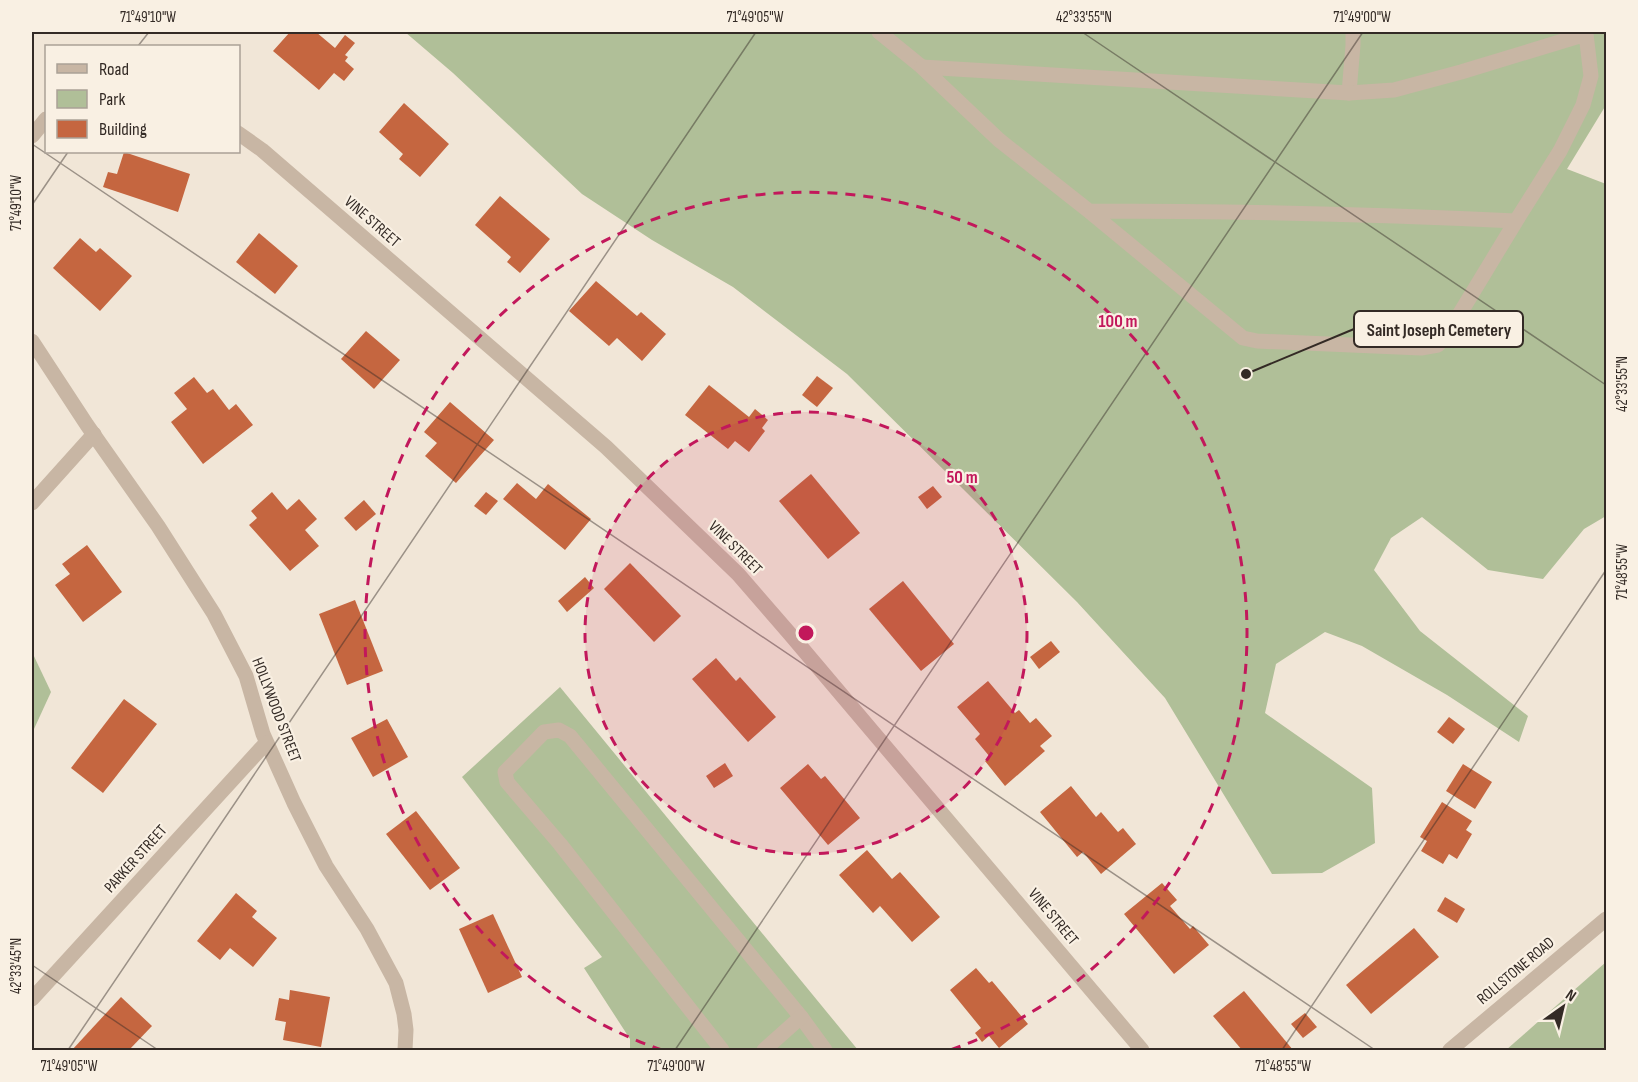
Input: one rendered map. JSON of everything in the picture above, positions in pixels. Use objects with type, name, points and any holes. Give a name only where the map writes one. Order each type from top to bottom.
[{"type":"street","points":[[879,32],[922,67],[999,140],[1089,211],[1242,338],[1257,341],[1421,348],[1438,345],[1459,315],[1560,150],[1583,105],[1591,76],[1586,33],[1461,72],[1394,90],[1349,93],[922,67]]},
{"type":"street","points":[[1349,93],[1353,32]]},
{"type":"street","points":[[32,136],[45,120]]},
{"type":"street","name":"VINE STREET","points":[[240,135],[271,158],[606,447],[738,574],[1142,1050]]},
{"type":"street","points":[[1089,211],[1208,211],[1419,216],[1516,221]]},
{"type":"street","name":"HOLLYWOOD STREET","points":[[32,340],[158,526],[214,615],[246,676],[266,743],[326,866],[367,929],[396,983],[404,1014],[405,1050]]},
{"type":"street","points":[[32,503],[94,434]]},
{"type":"street","points":[[722,1050],[560,844],[507,782],[505,772],[544,732],[560,730],[570,736],[801,1017],[825,1050]]},
{"type":"street","name":"PARKER STREET","points":[[32,999],[266,743]]},
{"type":"street","name":"ROLLSTONE ROAD","points":[[1450,1050],[1606,919]]},
{"type":"street","points":[[764,1050],[801,1017]]},
{"type":"green space","points":[[405,32],[1606,32],[1606,105],[1567,169],[1606,184],[1606,516],[1584,529],[1543,579],[1488,570],[1422,517],[1391,538],[1374,570],[1420,631],[1528,716],[1519,742],[1447,695],[1362,646],[1325,632],[1276,664],[1265,713],[1372,788],[1375,843],[1322,873],[1272,874],[1165,698],[1077,602],[847,374],[733,287],[652,240],[582,194],[453,73]]},
{"type":"green space","points":[[32,652],[51,692],[32,730]]},
{"type":"green space","points":[[560,687],[858,1050],[630,1050],[630,1039],[584,968],[602,957],[462,777]]},
{"type":"green space","points":[[1606,962],[1606,1050],[1506,1050]]},
{"type":"building","points":[[290,32],[316,32],[335,48],[345,35],[355,43],[345,55],[348,57],[345,61],[354,69],[344,81],[334,73],[319,90],[273,51]]},
{"type":"building","points":[[404,103],[449,144],[420,177],[399,159],[403,154],[379,132]]},
{"type":"building","points":[[124,153],[127,153],[190,174],[178,212],[103,187],[108,172],[117,174]]},
{"type":"building","points":[[500,196],[550,239],[520,273],[507,262],[511,257],[475,225]]},
{"type":"building","points":[[259,233],[298,266],[275,294],[236,262]]},
{"type":"building","points":[[80,238],[96,252],[100,248],[132,276],[100,311],[53,268]]},
{"type":"building","points":[[596,281],[637,316],[641,312],[666,334],[642,361],[617,338],[609,346],[569,311]]},
{"type":"building","points":[[366,331],[400,360],[374,389],[341,359]]},
{"type":"building","points":[[817,376],[833,388],[817,407],[802,395]]},
{"type":"building","points":[[194,377],[207,393],[213,389],[229,410],[236,404],[253,425],[203,464],[171,422],[187,409],[174,393]]},
{"type":"building","points":[[709,385],[749,417],[755,409],[768,420],[762,428],[765,431],[749,452],[735,441],[728,449],[685,415]]},
{"type":"building","points":[[450,402],[494,440],[456,483],[425,456],[437,443],[424,432]]},
{"type":"building","points":[[811,474],[860,533],[828,559],[779,501]]},
{"type":"building","points":[[517,483],[536,499],[548,484],[591,519],[565,550],[503,499]]},
{"type":"building","points":[[933,486],[942,497],[927,509],[918,497]]},
{"type":"building","points":[[272,492],[287,510],[299,499],[317,519],[305,530],[319,546],[290,571],[249,525],[257,518],[251,511]]},
{"type":"building","points":[[486,492],[498,501],[486,515],[474,506]]},
{"type":"building","points":[[364,500],[376,514],[356,531],[344,518]]},
{"type":"building","points":[[87,545],[122,592],[83,622],[55,585],[70,574],[62,564]]},
{"type":"building","points":[[630,563],[681,616],[654,642],[604,589]]},
{"type":"building","points":[[585,577],[594,588],[567,612],[558,601]]},
{"type":"building","points":[[903,581],[954,644],[921,671],[869,609]]},
{"type":"building","points":[[355,600],[383,671],[347,685],[319,614]]},
{"type":"building","points":[[1051,641],[1060,652],[1039,669],[1030,657]]},
{"type":"building","points":[[716,658],[736,681],[740,677],[776,717],[748,742],[692,679]]},
{"type":"building","points":[[988,681],[1015,713],[1019,710],[1030,723],[1036,718],[1052,736],[1040,746],[1045,751],[1005,786],[985,761],[990,757],[975,739],[980,734],[957,707]]},
{"type":"building","points":[[124,699],[157,724],[103,793],[71,768]]},
{"type":"building","points":[[1449,717],[1465,729],[1453,744],[1437,732]]},
{"type":"building","points":[[387,719],[408,757],[373,777],[351,738]]},
{"type":"building","points":[[725,763],[733,776],[714,788],[706,776]]},
{"type":"building","points":[[808,764],[821,779],[825,776],[860,818],[828,845],[780,788]]},
{"type":"building","points":[[1463,764],[1492,782],[1475,809],[1446,791]]},
{"type":"building","points":[[1071,786],[1096,817],[1101,812],[1118,832],[1123,828],[1136,844],[1101,874],[1083,852],[1077,857],[1040,812]]},
{"type":"building","points":[[1442,802],[1472,821],[1466,830],[1472,834],[1457,859],[1449,854],[1443,864],[1421,851],[1427,841],[1420,837]]},
{"type":"building","points":[[416,811],[460,868],[430,890],[386,834]]},
{"type":"building","points":[[867,850],[892,879],[900,872],[940,917],[912,942],[880,906],[873,913],[839,875]]},
{"type":"building","points":[[1162,883],[1177,900],[1170,906],[1190,929],[1193,926],[1209,945],[1174,974],[1124,914]]},
{"type":"building","points":[[236,893],[257,911],[252,917],[277,938],[253,967],[230,948],[220,960],[197,941]]},
{"type":"building","points":[[1445,897],[1465,909],[1457,923],[1437,911]]},
{"type":"building","points":[[493,914],[522,977],[488,993],[459,929]]},
{"type":"building","points":[[1414,928],[1439,957],[1371,1014],[1346,985]]},
{"type":"building","points":[[976,968],[989,983],[992,981],[1028,1024],[999,1048],[989,1036],[982,1042],[975,1033],[981,1028],[950,990]]},
{"type":"building","points":[[290,990],[330,997],[321,1047],[283,1040],[286,1022],[275,1020],[279,998],[289,1000]]},
{"type":"building","points":[[1244,991],[1293,1050],[1242,1050],[1213,1016]]},
{"type":"building","points":[[121,997],[152,1026],[129,1050],[72,1050]]},
{"type":"building","points":[[1305,1013],[1317,1027],[1303,1038],[1291,1024]]},
{"type":"place","name":"Saint Joseph Cemetery","points":[[1246,374]]}]
